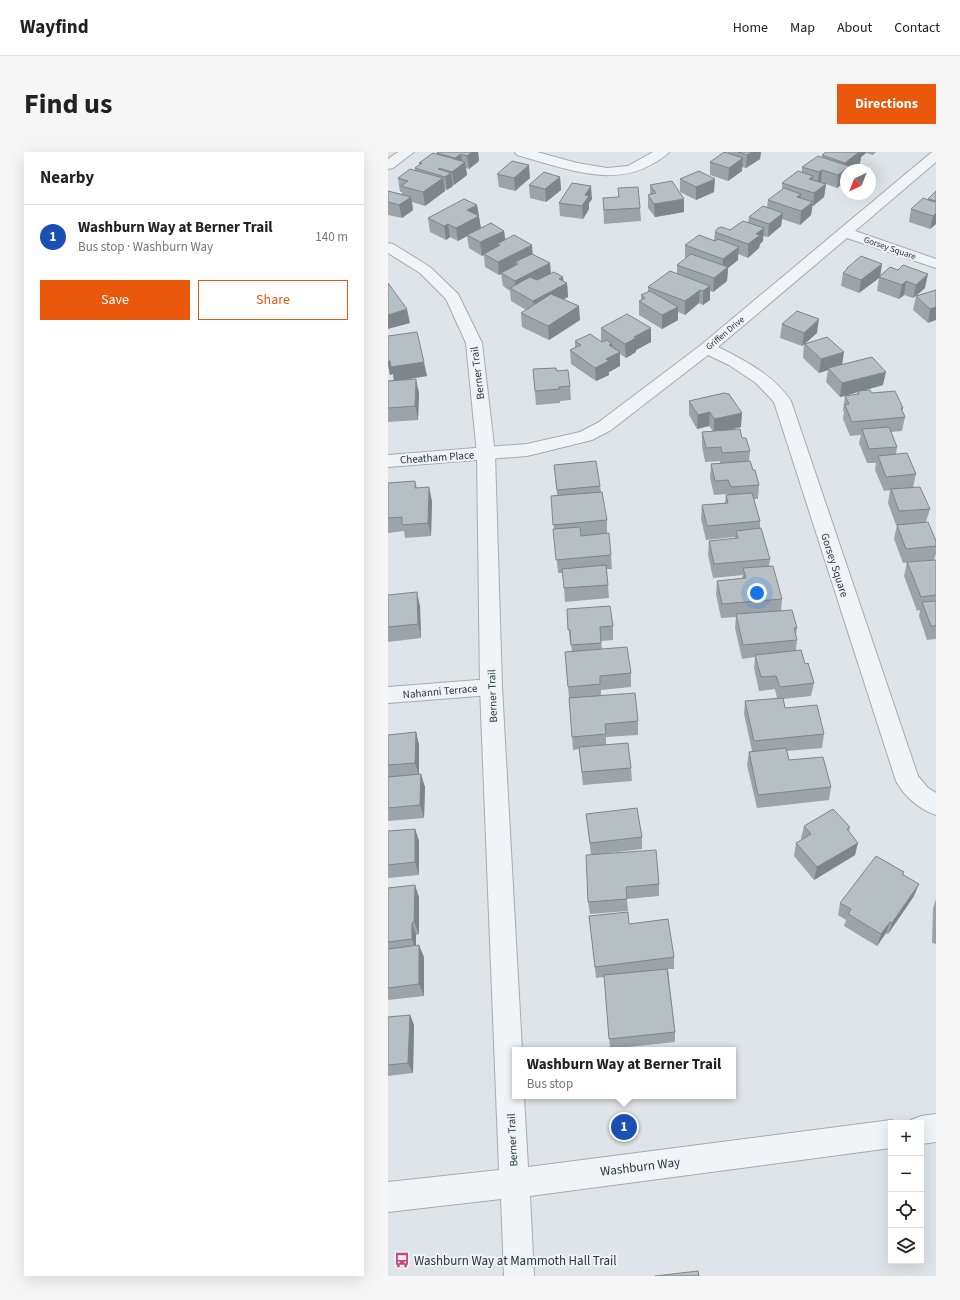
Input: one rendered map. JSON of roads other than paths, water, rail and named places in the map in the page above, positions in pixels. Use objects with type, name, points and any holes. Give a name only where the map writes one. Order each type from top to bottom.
[{"type":"street","points":[[388,165],[407,152]]},
{"type":"street","points":[[522,152],[606,172],[632,169],[649,161],[662,152]]},
{"type":"street","name":"Griffen Drive","points":[[486,454],[527,450],[560,443],[586,436],[606,426],[625,413],[707,348],[936,155]]},
{"type":"street","name":"Gorsey Square","points":[[844,232],[936,264]]},
{"type":"street","name":"Berner Trail","points":[[388,247],[425,270],[453,297],[474,343],[486,454],[492,687],[519,1276]]},
{"type":"street","name":"Gorsey Square","points":[[707,348],[735,362],[762,379],[782,401],[908,781],[920,795],[936,805]]},
{"type":"street","name":"Cheatham Place","points":[[388,460],[486,454]]},
{"type":"street","name":"Nahanni Terrace","points":[[388,695],[492,687]]},
{"type":"street","points":[[924,1130],[936,1128]]},
{"type":"street","name":"Washburn Way","points":[[388,1197],[888,1134]]},
{"type":"place","name":"Washburn Way at Berner Trail","points":[[624,1127]]},
{"type":"place","name":"Washburn Way at Mammoth Hall Trail","points":[[402,1260]]}]
